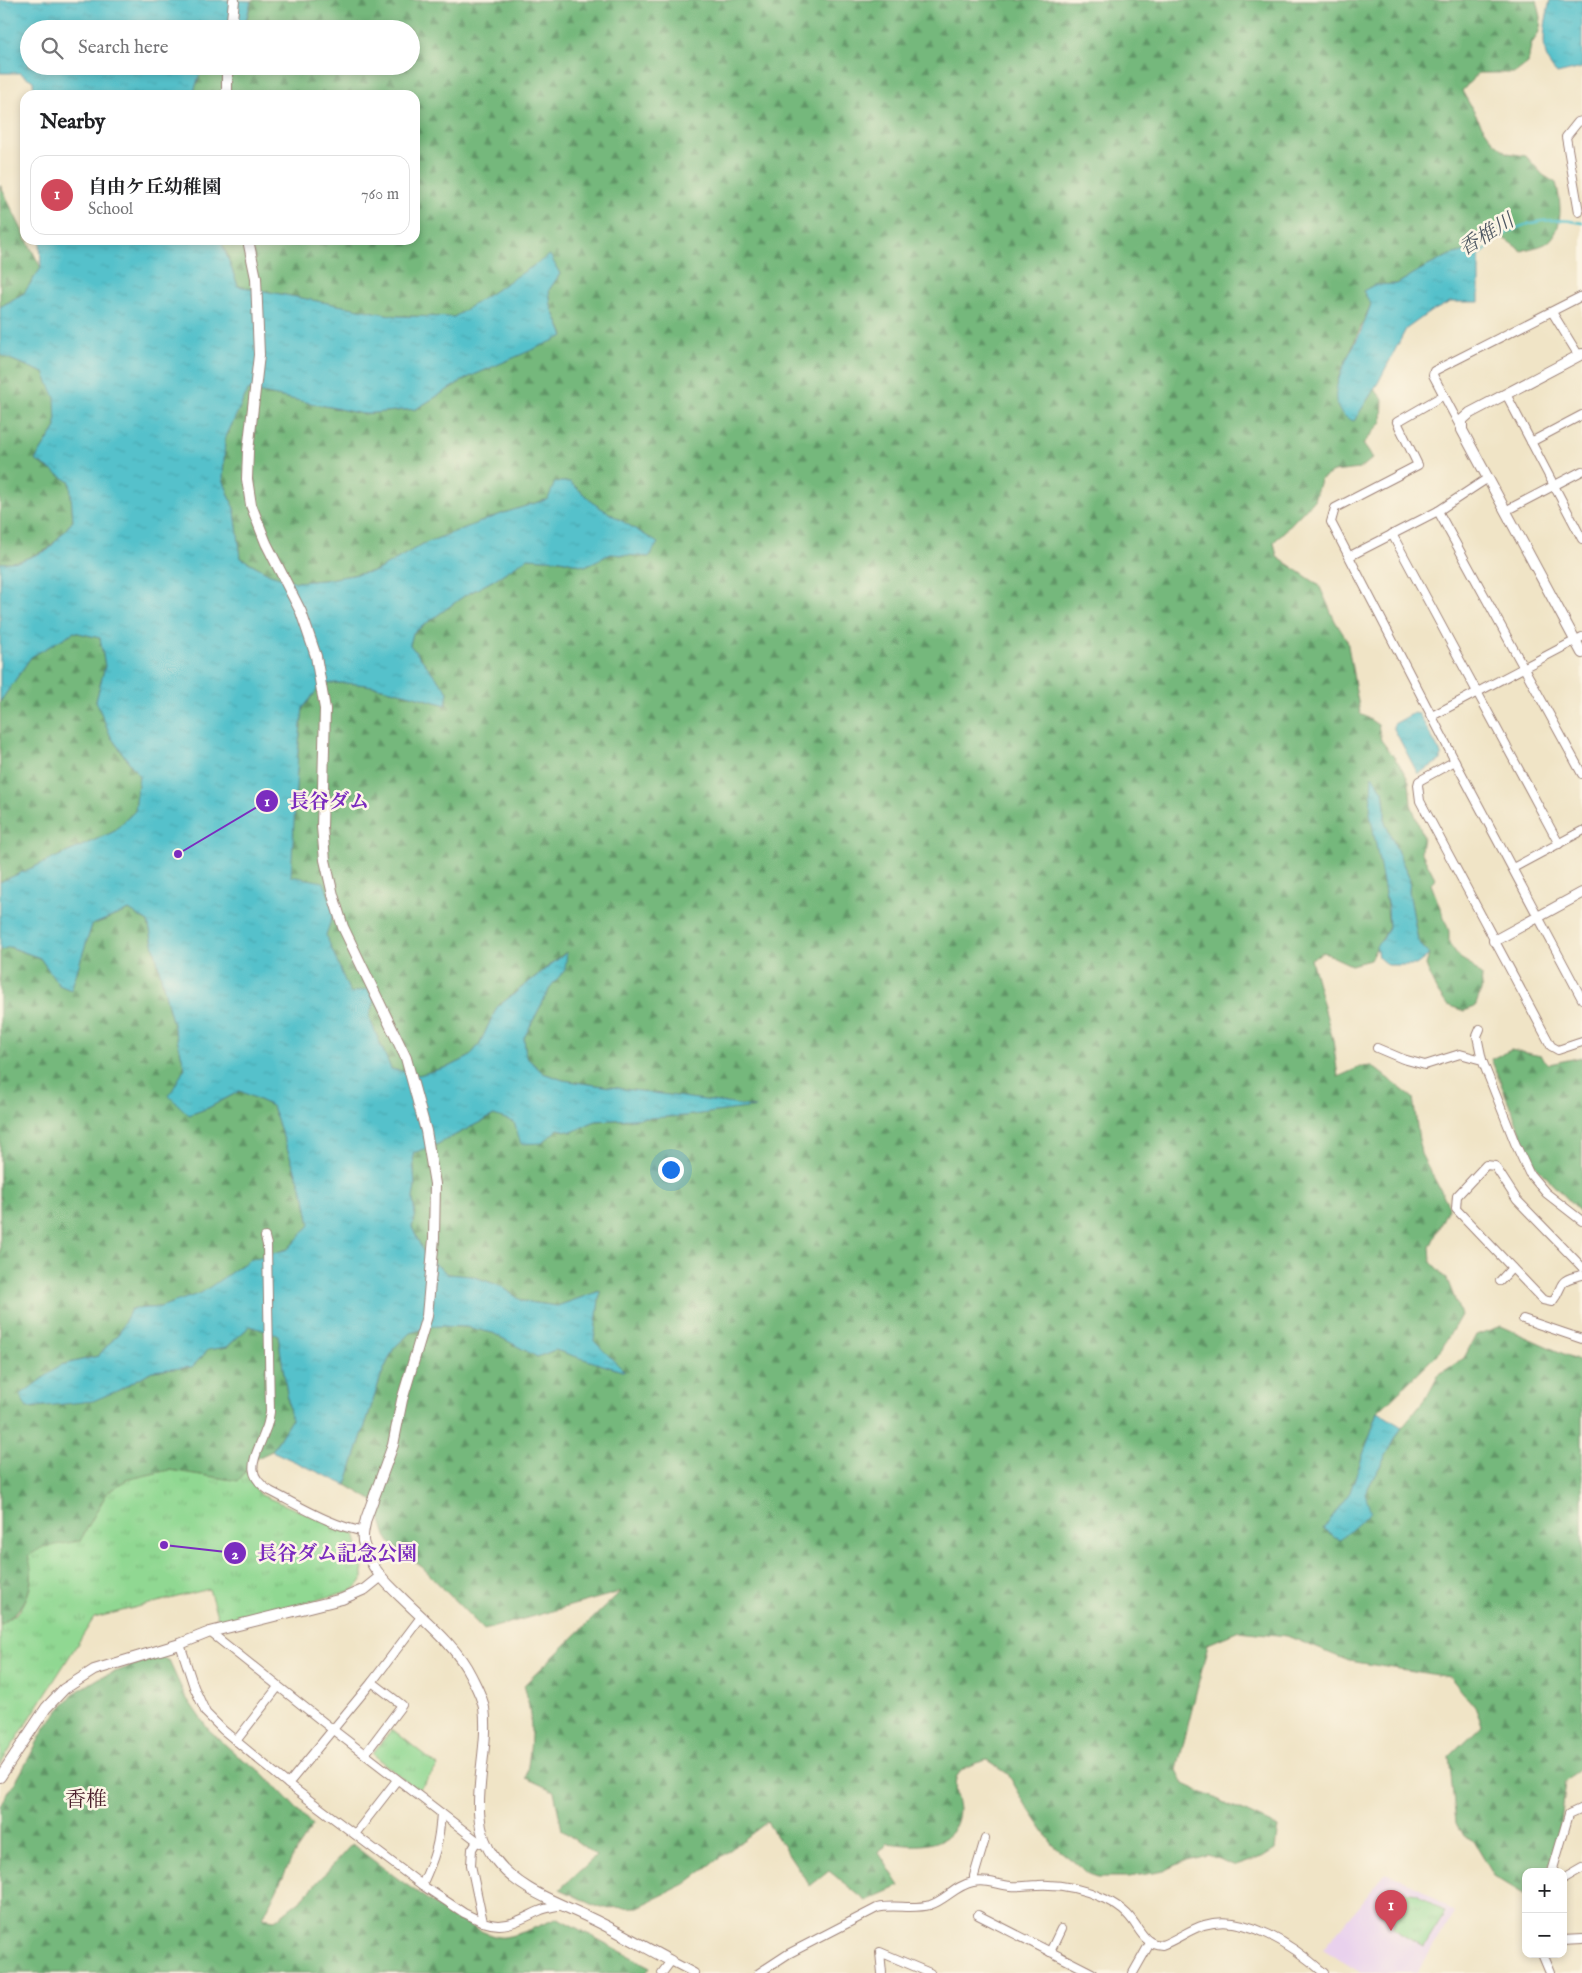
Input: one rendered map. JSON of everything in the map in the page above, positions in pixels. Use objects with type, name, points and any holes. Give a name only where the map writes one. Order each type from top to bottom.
[{"type":"street","points":[[232,20],[234,0]]},
{"type":"street","points":[[227,75],[227,90]]},
{"type":"street","points":[[1579,212],[1566,137],[1578,122],[1582,121]]},
{"type":"street","points":[[249,245],[256,278],[259,355],[247,460],[247,479],[251,505],[266,543],[304,621],[316,656],[325,709],[322,827],[325,860],[343,927],[406,1058],[426,1131],[435,1184],[434,1238],[427,1316],[402,1400],[393,1446],[363,1531],[363,1544],[380,1576],[463,1661],[480,1694],[484,1708],[485,1736],[478,1814],[482,1844]]},
{"type":"street","points":[[1582,296],[1434,371],[1433,375],[1488,478],[1579,639],[1582,653]]},
{"type":"street","points":[[1462,430],[1462,420],[1470,413],[1580,355],[1552,312]]},
{"type":"street","points":[[1506,394],[1582,539]]},
{"type":"street","points":[[1444,395],[1397,422],[1418,465],[1335,508],[1331,522],[1455,761],[1514,868],[1582,999]]},
{"type":"street","points":[[1532,442],[1582,415]]},
{"type":"street","points":[[1507,510],[1582,471]]},
{"type":"street","points":[[1350,556],[1438,510],[1488,478]]},
{"type":"street","points":[[1438,510],[1582,774]]},
{"type":"street","points":[[1392,534],[1559,844]]},
{"type":"street","points":[[1432,716],[1579,639]]},
{"type":"street","points":[[1455,761],[1419,781],[1420,801],[1551,1046],[1558,1050],[1582,1042]]},
{"type":"street","points":[[1514,868],[1582,831]]},
{"type":"street","points":[[1494,942],[1582,893]]},
{"type":"street","points":[[1480,1028],[1477,1036],[1482,1060],[1529,1173],[1546,1193],[1582,1221]]},
{"type":"street","points":[[1377,1048],[1403,1059],[1425,1064],[1460,1054],[1482,1060]]},
{"type":"street","points":[[1582,1267],[1517,1200],[1495,1166],[1486,1165],[1457,1196],[1456,1208],[1543,1300],[1552,1302],[1563,1281],[1582,1275]]},
{"type":"street","points":[[266,1241],[270,1412],[265,1432],[254,1459],[253,1471],[258,1480],[270,1491],[337,1524],[353,1530],[363,1531]]},
{"type":"street","points":[[1500,1280],[1512,1268]]},
{"type":"street","points":[[1522,1319],[1582,1339]]},
{"type":"street","points":[[0,1777],[46,1708],[64,1689],[94,1670],[180,1644],[210,1632],[342,1599],[365,1589],[380,1576]]},
{"type":"street","points":[[288,1784],[372,1682],[421,1617]]},
{"type":"street","points":[[210,1632],[397,1780],[482,1844],[506,1873],[530,1890],[592,1919],[694,1973]]},
{"type":"street","points":[[180,1644],[194,1687],[206,1712],[236,1741],[288,1784],[422,1885],[464,1913],[495,1926],[512,1924],[539,1911],[562,1905]]},
{"type":"street","points":[[365,1754],[402,1706],[372,1682]]},
{"type":"street","points":[[236,1741],[278,1687]]},
{"type":"street","points":[[355,1834],[397,1780]]},
{"type":"street","points":[[1553,1868],[1569,1814],[1582,1808]]},
{"type":"street","points":[[422,1885],[436,1856],[441,1813]]},
{"type":"street","points":[[974,1881],[985,1839]]},
{"type":"street","points":[[482,1844],[472,1849],[471,1865],[483,1922]]},
{"type":"street","points":[[1567,1877],[1582,1868]]},
{"type":"street","points":[[759,1973],[788,1954],[877,1908],[888,1905],[902,1908],[931,1904],[964,1884],[974,1881],[992,1881],[1010,1886],[1040,1885],[1070,1888],[1097,1895],[1125,1913],[1150,1943],[1162,1945],[1202,1926],[1218,1922],[1248,1926],[1302,1954],[1324,1973]]},
{"type":"street","points":[[978,1914],[1092,1973]]},
{"type":"street","points":[[1050,1952],[1061,1929]]},
{"type":"street","points":[[1567,1940],[1582,1939]]},
{"type":"street","points":[[1133,1973],[1150,1943]]},
{"type":"street","points":[[882,1973],[880,1952],[930,1973]]},
{"type":"street","points":[[1544,1958],[1550,1973]]},
{"type":"street","points":[[662,1973],[671,1961]]},
{"type":"shaded area","points":[[1386,1873],[1420,1887],[1454,1913],[1417,1973],[1361,1973],[1323,1949]]},
{"type":"green space","points":[[252,0],[1537,0],[1541,17],[1540,28],[1531,45],[1528,63],[1515,73],[1478,73],[1462,91],[1493,141],[1507,153],[1526,156],[1543,175],[1556,183],[1560,206],[1557,230],[1553,237],[1545,244],[1522,251],[1491,229],[1479,248],[1450,255],[1397,284],[1374,285],[1363,291],[1371,304],[1337,381],[1354,421],[1374,389],[1383,399],[1382,422],[1363,444],[1373,458],[1360,469],[1333,472],[1320,480],[1314,500],[1274,542],[1277,557],[1319,585],[1335,621],[1347,640],[1360,713],[1378,725],[1381,740],[1400,765],[1409,781],[1411,804],[1423,836],[1421,851],[1435,878],[1431,884],[1449,931],[1449,943],[1460,958],[1470,964],[1482,976],[1481,991],[1475,1007],[1464,1011],[1447,1005],[1435,988],[1426,965],[1429,954],[1418,941],[1409,891],[1410,880],[1385,822],[1383,791],[1372,776],[1389,927],[1370,960],[1351,965],[1323,952],[1311,959],[1333,1040],[1338,1077],[1360,1067],[1372,1066],[1413,1098],[1421,1154],[1449,1206],[1430,1247],[1431,1262],[1447,1279],[1461,1315],[1441,1350],[1378,1412],[1350,1492],[1323,1530],[1365,1493],[1402,1427],[1427,1396],[1438,1375],[1464,1358],[1476,1335],[1501,1326],[1582,1362],[1582,1767],[1566,1782],[1557,1854],[1547,1868],[1522,1868],[1522,1893],[1494,1876],[1474,1842],[1463,1836],[1456,1823],[1449,1757],[1482,1725],[1475,1707],[1450,1677],[1349,1661],[1287,1636],[1239,1631],[1208,1644],[1177,1770],[1184,1784],[1278,1827],[1275,1849],[1262,1857],[1236,1866],[1208,1855],[1187,1860],[1164,1871],[1129,1877],[1098,1877],[1089,1874],[1053,1845],[1027,1807],[1008,1774],[987,1760],[966,1767],[957,1776],[955,1789],[959,1811],[956,1824],[951,1833],[943,1839],[922,1845],[888,1843],[879,1853],[900,1886],[866,1901],[829,1871],[810,1886],[767,1822],[685,1884],[638,1907],[600,1908],[560,1889],[596,1856],[562,1830],[554,1791],[526,1778],[530,1753],[531,1721],[524,1685],[620,1592],[484,1630],[422,1567],[391,1544],[386,1536],[375,1502],[346,1485],[381,1376],[394,1348],[410,1333],[433,1326],[466,1327],[493,1333],[537,1357],[555,1350],[624,1371],[594,1341],[600,1291],[557,1306],[522,1301],[501,1286],[472,1276],[448,1274],[425,1256],[412,1227],[415,1216],[413,1153],[436,1145],[494,1115],[515,1122],[572,1132],[595,1121],[685,1116],[752,1107],[563,1080],[543,1073],[526,1057],[524,1038],[551,986],[565,970],[566,952],[497,1007],[479,1045],[469,1057],[451,1066],[419,1075],[391,1069],[369,1017],[350,993],[325,935],[334,911],[290,877],[298,752],[303,708],[322,684],[338,683],[369,686],[400,692],[446,705],[448,692],[410,645],[413,633],[464,596],[528,558],[561,560],[585,566],[611,554],[648,557],[657,543],[596,505],[570,482],[556,482],[549,499],[504,513],[423,544],[376,571],[323,580],[296,582],[270,574],[241,558],[235,511],[223,479],[225,439],[248,390],[363,414],[416,409],[467,378],[564,335],[551,306],[549,290],[560,274],[550,256],[454,317],[395,316],[238,286],[223,245],[420,245],[420,90],[195,90],[199,76],[420,75],[420,20],[246,20]]},
{"type":"green space","points":[[0,185],[20,226],[20,245],[30,245],[41,268],[24,293],[0,307]]},
{"type":"green space","points":[[0,355],[44,373],[56,398],[56,427],[35,460],[70,482],[73,521],[48,549],[20,561],[0,563]]},
{"type":"green space","points":[[74,632],[100,638],[105,666],[96,701],[111,737],[139,776],[135,811],[113,832],[0,882],[0,702],[31,657]]},
{"type":"green space","points":[[129,910],[148,922],[185,1068],[189,1115],[208,1108],[240,1091],[272,1106],[305,1198],[310,1225],[288,1249],[249,1260],[202,1293],[160,1307],[132,1309],[119,1333],[98,1356],[61,1365],[27,1408],[57,1404],[119,1390],[152,1371],[192,1367],[208,1350],[227,1347],[250,1326],[278,1335],[291,1420],[272,1451],[255,1459],[238,1481],[169,1470],[126,1480],[107,1493],[80,1541],[66,1544],[32,1567],[30,1587],[25,1601],[15,1613],[0,1625],[0,950],[9,947],[40,958],[59,985],[71,990],[92,925]]},
{"type":"green space","points":[[1511,1050],[1541,1056],[1549,1064],[1582,1057],[1582,1214],[1533,1163],[1491,1059]]},
{"type":"green space","points":[[249,1468],[252,1482],[261,1495],[355,1534],[363,1574],[359,1584],[353,1590],[220,1626],[209,1589],[94,1618],[0,1765],[0,1625],[20,1610],[27,1597],[31,1584],[28,1556],[43,1547],[80,1541],[107,1493],[126,1480],[169,1470],[238,1481]]},
{"type":"green space","points":[[159,1656],[169,1661],[185,1696],[208,1729],[238,1756],[262,1772],[313,1826],[293,1856],[263,1918],[275,1920],[302,1899],[352,1844],[427,1899],[473,1927],[491,1935],[510,1936],[558,1918],[650,1967],[646,1973],[0,1973],[0,1806],[19,1776],[46,1726],[73,1694],[101,1677]]},
{"type":"green space","points":[[392,1729],[438,1766],[418,1791],[372,1754]]},
{"type":"green space","points":[[1391,1889],[1417,1893],[1445,1913],[1424,1947],[1392,1928],[1395,1922],[1380,1913]]},
{"type":"water","points":[[0,0],[251,1],[246,20],[20,20],[20,73],[0,73]]},
{"type":"water","points":[[1550,0],[1582,0],[1582,68],[1557,74],[1547,58],[1544,39]]},
{"type":"water","points":[[23,75],[200,75],[195,90],[34,90],[33,81]]},
{"type":"water","points":[[40,245],[223,245],[238,286],[396,316],[454,317],[550,255],[560,274],[549,290],[551,306],[564,336],[467,378],[416,409],[363,414],[248,390],[225,439],[223,479],[235,511],[241,558],[270,574],[296,582],[323,580],[376,571],[423,544],[504,513],[548,499],[555,482],[570,482],[596,505],[658,543],[649,557],[611,554],[585,566],[561,560],[528,558],[464,596],[413,633],[410,645],[448,692],[446,705],[400,692],[338,683],[322,684],[303,708],[298,752],[291,876],[324,882],[334,911],[326,935],[350,993],[367,989],[374,1000],[369,1017],[391,1069],[419,1075],[451,1066],[469,1057],[479,1045],[497,1007],[567,952],[565,970],[551,986],[524,1038],[526,1057],[543,1073],[563,1080],[755,1107],[685,1116],[595,1121],[572,1132],[558,1129],[542,1143],[521,1144],[514,1122],[494,1115],[436,1145],[413,1153],[415,1216],[412,1227],[425,1256],[448,1274],[472,1276],[501,1286],[522,1301],[557,1306],[600,1291],[594,1341],[625,1372],[555,1350],[537,1357],[493,1333],[466,1327],[433,1326],[410,1333],[394,1348],[381,1376],[346,1485],[272,1451],[291,1420],[278,1335],[250,1326],[227,1347],[208,1350],[192,1367],[152,1371],[119,1390],[93,1401],[27,1408],[20,1395],[61,1365],[98,1356],[119,1333],[131,1309],[160,1307],[201,1293],[249,1260],[288,1249],[310,1225],[305,1198],[272,1106],[240,1091],[208,1108],[189,1115],[169,1096],[185,1068],[148,922],[129,910],[92,925],[71,990],[59,985],[40,958],[10,947],[0,950],[0,882],[113,832],[135,811],[139,776],[111,737],[96,701],[105,666],[100,638],[74,632],[31,657],[0,702],[0,563],[20,561],[48,550],[73,521],[70,482],[35,460],[56,427],[55,398],[44,373],[0,355],[0,307],[24,293],[41,268]]},
{"type":"water","points":[[1479,248],[1479,302],[1450,302],[1427,314],[1406,329],[1378,383],[1354,421],[1343,414],[1337,405],[1338,381],[1371,304],[1363,291],[1374,285],[1397,284],[1450,255]]},
{"type":"water","points":[[1414,713],[1419,714],[1441,754],[1441,760],[1418,774],[1393,727],[1394,724]]},
{"type":"water","points":[[1372,775],[1383,791],[1385,822],[1410,880],[1409,891],[1418,941],[1429,955],[1416,965],[1387,965],[1378,957],[1376,946],[1383,939],[1389,927],[1388,909],[1370,813]]},
{"type":"water","points":[[1378,1412],[1402,1427],[1365,1493],[1371,1512],[1340,1540],[1323,1529],[1350,1492]]},
{"type":"waterway","name":"香椎川","points":[[1478,256],[1499,238],[1521,226],[1551,220],[1582,223]]},
{"type":"place","name":"長谷ダム","points":[[178,854]]},
{"type":"place","name":"長谷ダム記念公園","points":[[164,1545]]},
{"type":"place","name":"自由ケ丘幼稚園","points":[[1391,1931]]},
{"type":"district","name":"香椎","points":[[86,1799]]}]
